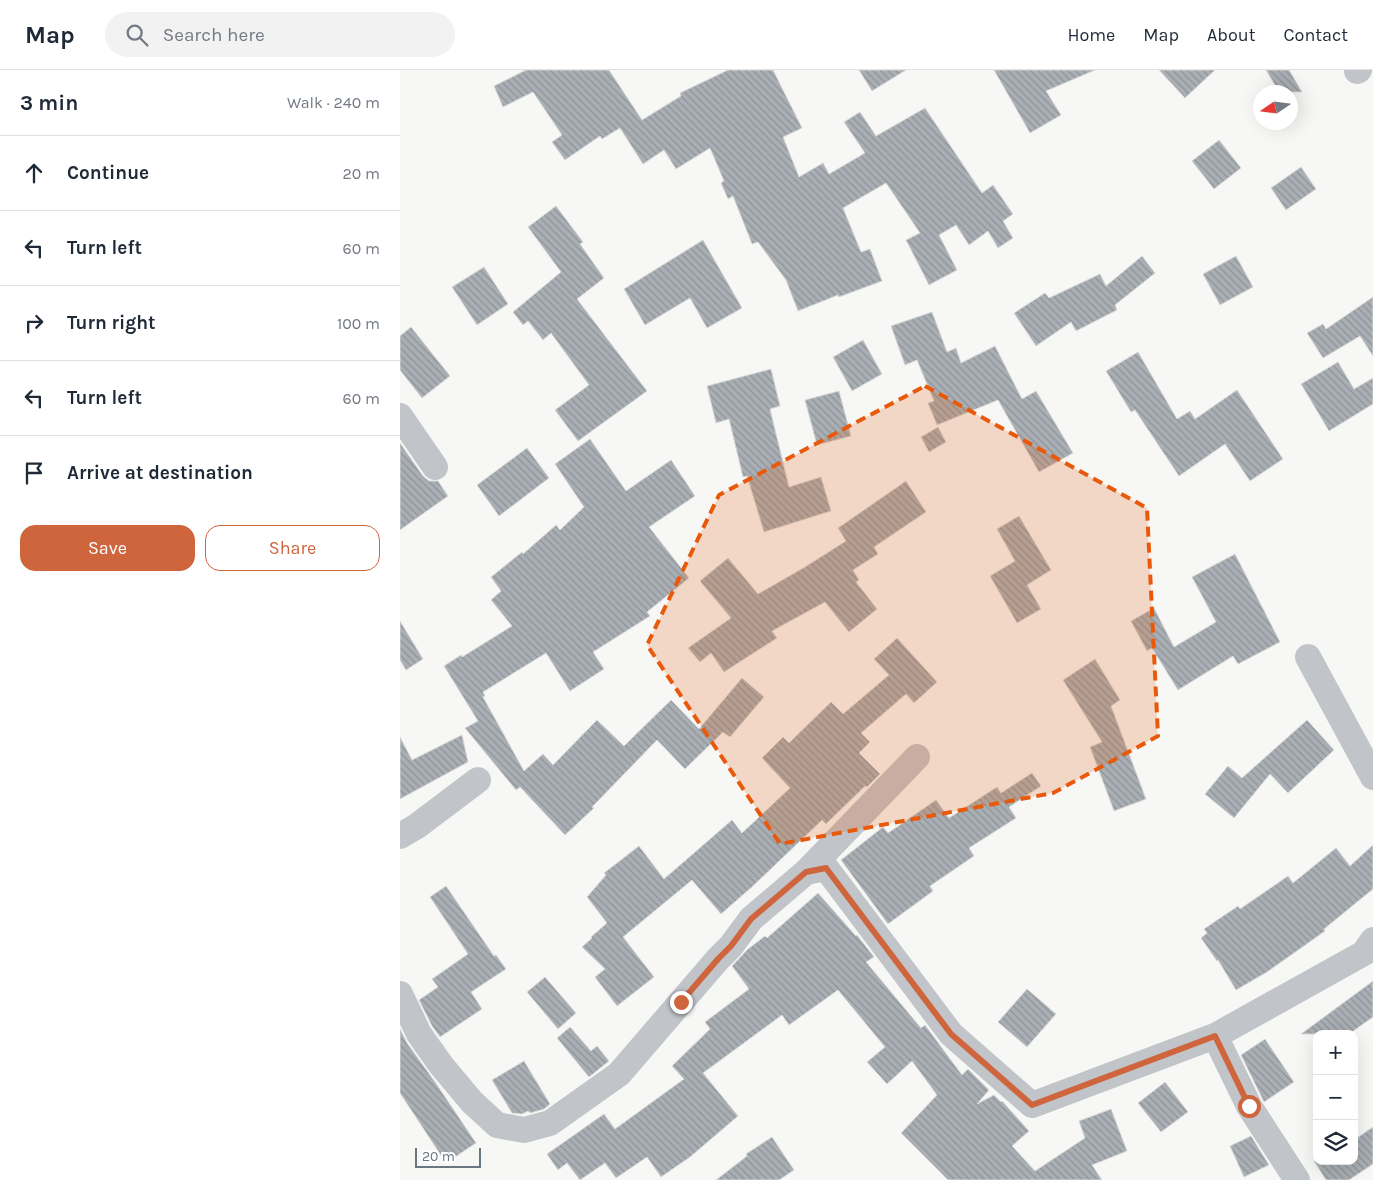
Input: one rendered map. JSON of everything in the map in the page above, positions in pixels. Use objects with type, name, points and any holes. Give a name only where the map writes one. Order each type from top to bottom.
[{"type":"street","points":[[400,416],[435,468]]},
{"type":"street","points":[[1308,657],[1373,777]]},
{"type":"street","points":[[400,994],[419,1034],[441,1065],[472,1102],[497,1125],[524,1130],[550,1122],[619,1074],[731,946],[751,919],[806,872],[917,757]]},
{"type":"street","points":[[400,836],[417,826],[478,780]]},
{"type":"street","points":[[806,872],[826,868],[951,1034],[1032,1105],[1215,1036],[1364,953],[1373,940]]},
{"type":"street","points":[[1215,1036],[1249,1106],[1297,1180]]},
{"type":"highlighted area","points":[[925,386],[1147,508],[1158,736],[1053,793],[780,844],[647,645],[719,495]]},
{"type":"building","points":[[526,70],[609,70],[642,120],[681,96],[680,93],[728,70],[773,70],[802,128],[783,137],[799,177],[823,163],[829,174],[865,153],[844,122],[860,112],[876,136],[925,108],[982,193],[993,185],[1013,214],[1003,221],[1013,238],[998,248],[988,231],[969,245],[956,225],[939,235],[957,270],[929,285],[906,240],[920,233],[886,183],[843,208],[861,252],[870,249],[882,281],[839,297],[838,295],[798,311],[786,280],[758,242],[752,244],[733,196],[728,199],[721,183],[724,181],[710,148],[676,169],[664,150],[643,164],[620,128],[602,139],[600,136],[565,160],[552,142],[562,135],[533,92],[503,107],[494,86]]},
{"type":"building","points":[[859,70],[906,70],[872,91]]},
{"type":"building","points":[[994,70],[1095,70],[1046,91],[1061,115],[1030,133]]},
{"type":"building","points":[[1159,70],[1215,70],[1185,98]]},
{"type":"building","points":[[1266,70],[1289,70],[1298,85],[1275,85]]},
{"type":"building","points":[[1219,140],[1241,168],[1214,189],[1192,161]]},
{"type":"building","points":[[1301,167],[1316,189],[1286,210],[1271,188]]},
{"type":"building","points":[[556,206],[583,242],[580,244],[604,278],[577,299],[647,391],[578,441],[555,410],[589,385],[551,333],[543,340],[528,321],[523,325],[513,312],[561,272],[528,227]]},
{"type":"building","points":[[703,240],[742,308],[707,328],[690,298],[645,325],[624,289]]},
{"type":"building","points":[[1142,256],[1155,273],[1115,305],[1117,310],[1076,331],[1071,322],[1036,346],[1014,313],[1045,293],[1049,298],[1100,274],[1106,286]]},
{"type":"building","points":[[1236,256],[1253,287],[1220,305],[1203,274]]},
{"type":"building","points":[[484,267],[508,304],[477,325],[452,287]]},
{"type":"building","points":[[1373,297],[1373,356],[1360,336],[1323,358],[1307,333],[1323,324],[1326,329]]},
{"type":"building","points":[[932,312],[947,352],[956,348],[961,363],[995,346],[1022,399],[1036,391],[1073,453],[1039,472],[998,400],[937,425],[928,403],[934,401],[917,360],[905,365],[891,326]]},
{"type":"building","points":[[411,327],[450,376],[422,398],[400,370],[400,336]]},
{"type":"building","points":[[863,340],[882,374],[852,391],[833,357]]},
{"type":"building","points":[[1138,352],[1177,419],[1190,411],[1195,419],[1237,390],[1283,459],[1250,481],[1225,444],[1179,476],[1135,410],[1131,412],[1106,371]]},
{"type":"building","points":[[1338,362],[1354,389],[1373,378],[1373,404],[1329,431],[1301,384]]},
{"type":"building","points":[[771,369],[780,406],[770,409],[789,487],[821,477],[831,511],[764,532],[747,476],[743,477],[729,419],[716,423],[707,386]]},
{"type":"building","points":[[839,391],[851,436],[817,445],[805,400]]},
{"type":"building","points":[[938,427],[946,442],[929,452],[921,437]]},
{"type":"building","points":[[590,439],[626,491],[671,460],[695,496],[649,527],[689,578],[647,612],[650,616],[593,652],[604,669],[570,691],[546,653],[483,692],[485,696],[483,697],[524,771],[543,754],[553,765],[597,720],[624,746],[671,700],[699,729],[742,678],[764,697],[730,737],[723,732],[685,769],[657,740],[592,807],[594,808],[565,835],[520,787],[516,790],[465,728],[478,721],[444,666],[512,626],[491,600],[501,591],[491,577],[522,552],[523,554],[556,525],[560,530],[584,507],[555,464]]},
{"type":"building","points":[[400,443],[423,476],[429,481],[438,481],[448,496],[400,530]]},
{"type":"building","points":[[527,448],[549,478],[499,516],[477,485]]},
{"type":"building","points":[[906,481],[926,512],[874,547],[878,554],[853,570],[859,580],[856,582],[877,609],[849,632],[825,602],[772,631],[777,638],[724,672],[711,653],[700,662],[688,648],[731,618],[700,581],[728,558],[758,594],[846,541],[838,528]]},
{"type":"building","points":[[1019,516],[1051,570],[1027,585],[1041,609],[1017,623],[990,576],[1015,561],[997,529]]},
{"type":"building","points":[[1235,554],[1280,642],[1238,664],[1233,656],[1178,690],[1152,648],[1147,651],[1131,621],[1154,608],[1174,647],[1216,622],[1192,577]]},
{"type":"building","points":[[400,621],[423,659],[406,670],[400,660]]},
{"type":"building","points":[[897,638],[937,682],[914,703],[906,694],[861,733],[870,742],[859,753],[880,774],[826,824],[822,820],[721,914],[692,880],[623,937],[654,977],[617,1006],[595,977],[605,969],[582,947],[607,923],[587,897],[606,875],[604,873],[639,846],[664,879],[732,820],[742,833],[790,788],[762,758],[783,737],[789,743],[831,702],[843,714],[889,675],[874,659]]},
{"type":"building","points":[[1095,659],[1120,700],[1111,706],[1146,799],[1114,811],[1090,747],[1102,742],[1063,680]]},
{"type":"building","points":[[1307,720],[1334,750],[1288,793],[1270,774],[1234,818],[1205,794],[1228,766],[1242,778]]},
{"type":"building","points":[[462,735],[468,762],[400,799],[400,737],[412,760]]},
{"type":"building","points":[[1032,773],[1041,786],[1009,807],[1016,818],[969,848],[974,856],[930,886],[933,891],[888,924],[841,860],[883,827],[888,833],[936,800],[949,818],[997,787],[1001,793]]},
{"type":"building","points":[[1373,845],[1373,889],[1324,929],[1325,931],[1267,972],[1236,990],[1218,960],[1201,938],[1207,933],[1204,929],[1238,906],[1240,909],[1288,876],[1293,883],[1336,848],[1350,866]]},
{"type":"building","points":[[446,886],[494,956],[496,955],[506,969],[471,992],[482,1009],[440,1037],[432,1026],[419,1000],[438,987],[432,979],[468,954],[430,897]]},
{"type":"building","points":[[818,893],[857,935],[874,957],[866,962],[921,1028],[925,1025],[962,1075],[968,1069],[989,1090],[977,1104],[994,1095],[1002,1101],[1029,1131],[1012,1146],[1035,1171],[1085,1138],[1079,1121],[1111,1109],[1127,1151],[1092,1165],[1102,1180],[948,1180],[901,1133],[937,1095],[912,1061],[887,1084],[867,1062],[885,1047],[838,990],[789,1025],[782,1015],[703,1073],[738,1116],[690,1157],[661,1177],[647,1157],[616,1178],[605,1163],[580,1180],[567,1163],[558,1170],[547,1154],[604,1114],[615,1129],[684,1079],[672,1066],[710,1029],[705,1022],[749,989],[732,966],[748,949],[765,936],[767,938]]},
{"type":"building","points":[[545,977],[576,1013],[558,1029],[527,992]]},
{"type":"building","points":[[1373,981],[1373,1017],[1355,1030],[1313,1030],[1313,1034],[1301,1034]]},
{"type":"building","points":[[1027,989],[1056,1014],[1027,1047],[998,1022]]},
{"type":"building","points":[[570,1027],[591,1051],[597,1046],[609,1061],[589,1077],[557,1038]]},
{"type":"building","points":[[400,1029],[407,1043],[476,1143],[446,1163],[400,1093]]},
{"type":"building","points":[[1265,1039],[1294,1082],[1264,1102],[1241,1055]]},
{"type":"building","points":[[524,1061],[550,1104],[544,1109],[530,1113],[528,1111],[522,1114],[512,1113],[492,1080]]},
{"type":"building","points":[[1165,1082],[1188,1112],[1161,1132],[1138,1103]]},
{"type":"building","points":[[1373,1127],[1373,1164],[1349,1180],[1326,1180],[1317,1165],[1358,1165],[1358,1137]]},
{"type":"building","points":[[1251,1136],[1269,1165],[1244,1177],[1230,1146]]},
{"type":"building","points":[[772,1137],[794,1170],[779,1180],[716,1180],[747,1156],[746,1154]]},
{"type":"route","points":[[681,1002],[731,946],[751,919],[806,872],[826,868],[951,1034],[1032,1105],[1215,1036],[1249,1106]]}]
